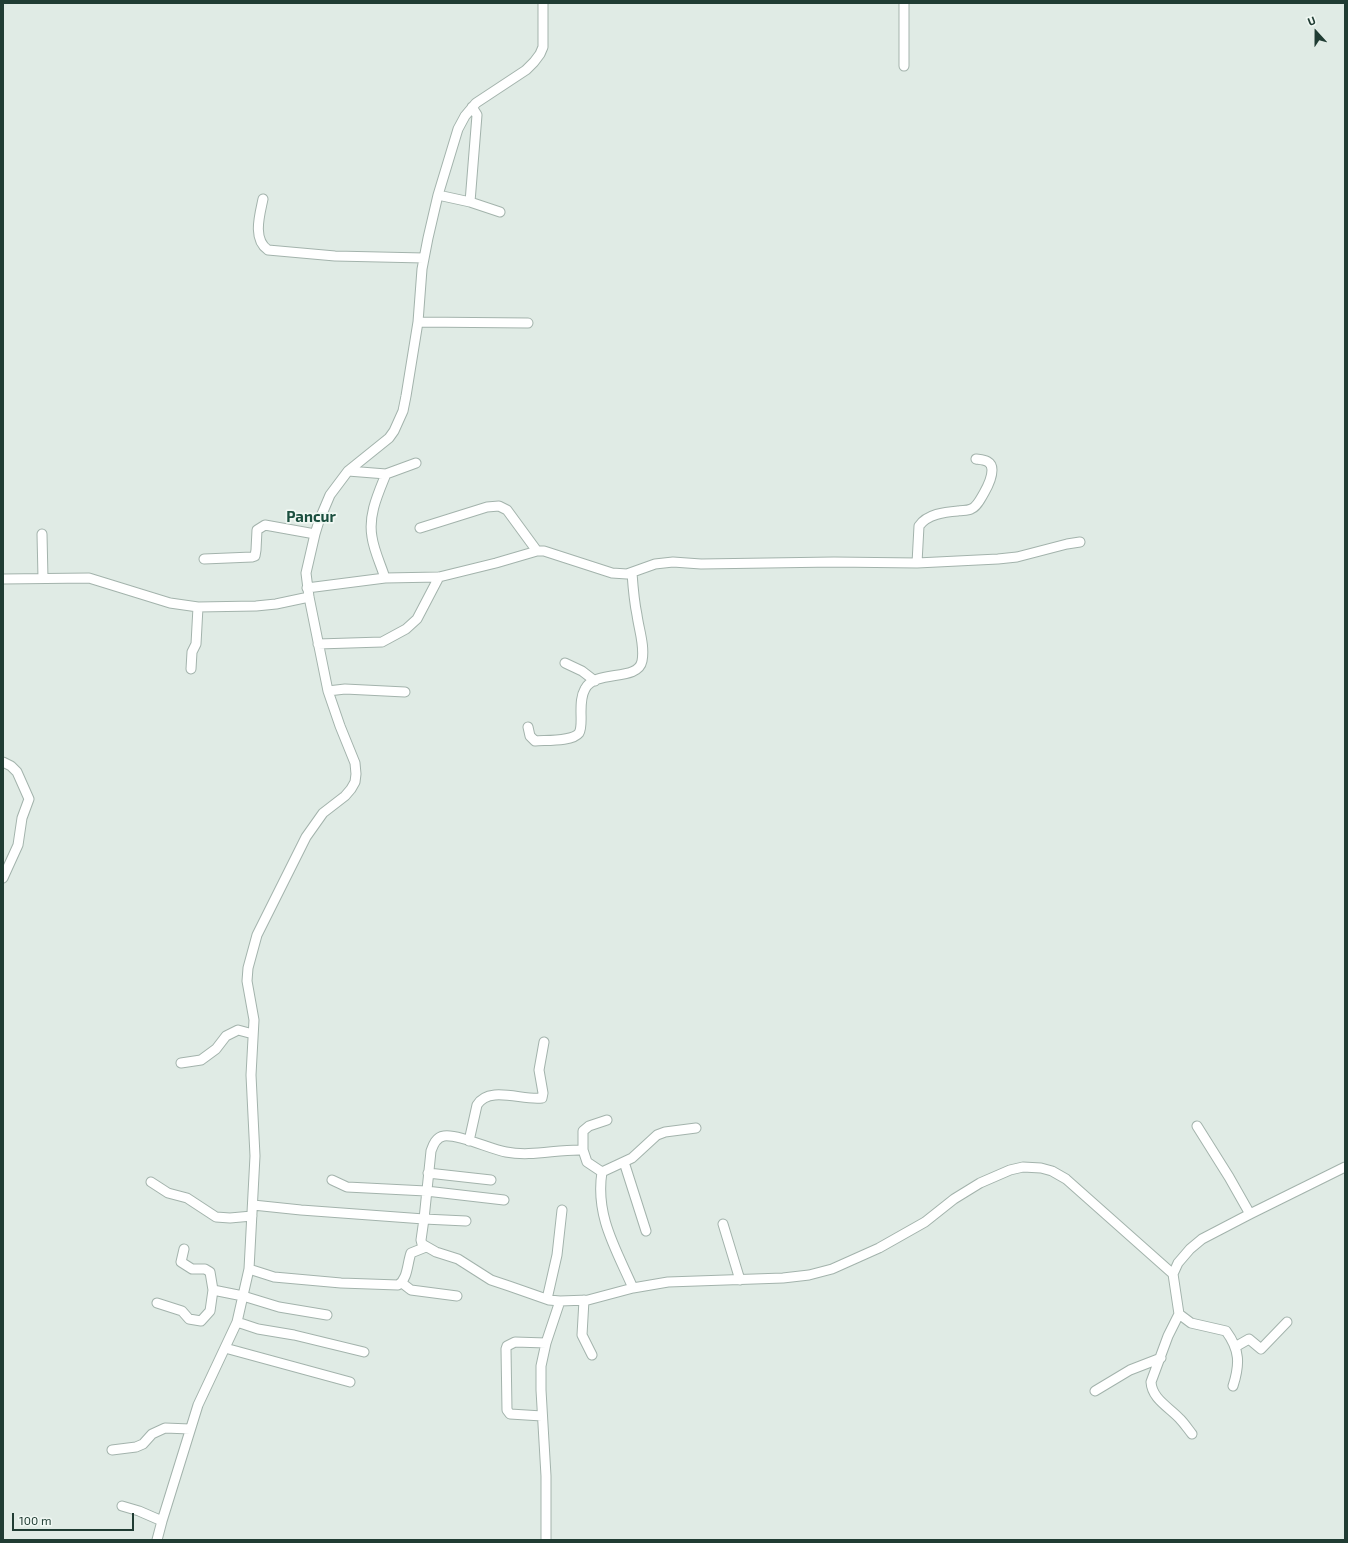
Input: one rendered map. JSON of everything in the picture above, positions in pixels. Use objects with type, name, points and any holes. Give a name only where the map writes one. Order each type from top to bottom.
[{"type":"street","points":[[157,1540],[198,1405],[237,1322],[249,1269],[255,1156],[251,1076],[253,1014],[247,976],[257,935],[314,825],[323,813],[345,796],[355,782],[355,763],[328,691],[308,592],[306,573],[315,534],[330,495],[348,470],[389,438],[394,431],[406,396],[418,322],[424,258],[438,195],[460,123],[472,107],[526,70],[540,54],[543,47],[543,3]]},
{"type":"street","points":[[904,3],[904,66]]},
{"type":"street","points":[[470,202],[477,115],[472,107]]},
{"type":"street","points":[[438,195],[470,202],[500,212]]},
{"type":"street","points":[[263,199],[259,224],[259,236],[264,247],[268,250],[335,256],[424,258]]},
{"type":"street","points":[[418,322],[528,323]]},
{"type":"street","points":[[917,563],[919,526],[921,523],[925,519],[938,514],[970,510],[975,507],[987,488],[990,482],[992,470],[991,464],[987,460],[976,459]]},
{"type":"street","points":[[348,470],[386,474],[416,463]]},
{"type":"street","points":[[386,474],[376,500],[371,526],[374,544],[386,578]]},
{"type":"street","points":[[420,528],[487,507],[499,506],[507,510],[537,551]]},
{"type":"street","points":[[204,558],[252,558],[255,556],[257,530],[265,525],[315,534]]},
{"type":"street","points":[[42,534],[43,578]]},
{"type":"street","points":[[3,578],[89,578],[170,603],[198,607],[256,606],[276,604],[308,592],[386,578],[439,577],[496,564],[544,550],[612,573],[632,573],[651,565],[673,562],[701,564],[834,562],[917,563],[998,560],[1080,542]]},
{"type":"street","points":[[528,727],[530,736],[535,741],[573,738],[580,730],[581,702],[585,688],[595,681],[605,677],[632,672],[641,664],[642,640],[637,616],[632,573]]},
{"type":"street","points":[[318,644],[382,642],[406,629],[417,619],[439,577]]},
{"type":"street","points":[[191,669],[192,652],[196,644],[198,607]]},
{"type":"street","points":[[565,663],[582,671],[595,681]]},
{"type":"street","points":[[328,691],[345,689],[404,692]]},
{"type":"street","points":[[3,762],[11,766],[17,772],[29,799],[22,818],[18,845],[3,878]]},
{"type":"street","points":[[181,1063],[201,1060],[216,1049],[226,1036],[238,1030],[253,1034]]},
{"type":"street","points":[[469,1141],[477,1105],[480,1100],[496,1095],[542,1098],[543,1093],[539,1070],[544,1042]]},
{"type":"street","points":[[602,1172],[587,1162],[583,1150],[583,1131],[589,1126],[607,1120]]},
{"type":"street","points":[[1197,1126],[1250,1214]]},
{"type":"street","points":[[602,1172],[624,1162],[638,1153],[657,1135],[666,1132],[696,1128]]},
{"type":"street","points":[[583,1150],[540,1153],[507,1152],[452,1136],[440,1137],[434,1142],[431,1151],[421,1240],[422,1244],[436,1252],[458,1259],[491,1280],[547,1299],[560,1301],[584,1300],[633,1288],[668,1282],[767,1279],[809,1275],[832,1269],[854,1260],[925,1222],[954,1199],[980,1183],[1010,1170],[1023,1167],[1042,1168],[1052,1171],[1066,1179],[1173,1274]]},
{"type":"street","points":[[624,1162],[646,1231]]},
{"type":"street","points":[[1192,1434],[1181,1419],[1156,1397],[1151,1390],[1151,1382],[1168,1336],[1179,1314],[1173,1274],[1178,1263],[1190,1249],[1202,1240],[1250,1214],[1345,1167]]},
{"type":"street","points":[[428,1172],[491,1180]]},
{"type":"street","points":[[602,1172],[600,1202],[606,1227],[633,1288]]},
{"type":"street","points":[[332,1180],[348,1187],[426,1191],[504,1200]]},
{"type":"street","points":[[151,1182],[168,1193],[187,1198],[216,1217],[252,1216]]},
{"type":"street","points":[[252,1205],[466,1221]]},
{"type":"street","points":[[547,1299],[557,1255],[562,1210]]},
{"type":"street","points":[[723,1224],[740,1280]]},
{"type":"street","points":[[249,1269],[274,1277],[341,1283],[398,1285],[402,1283],[405,1278],[411,1253],[426,1247]]},
{"type":"street","points":[[157,1303],[182,1311],[189,1319],[201,1321],[210,1311],[213,1290],[210,1272],[205,1269],[192,1268],[181,1262],[184,1249]]},
{"type":"street","points":[[402,1283],[411,1290],[457,1296]]},
{"type":"street","points":[[213,1290],[243,1296],[279,1307],[327,1315]]},
{"type":"street","points":[[584,1300],[582,1335],[592,1355]]},
{"type":"street","points":[[546,1540],[546,1476],[542,1416],[541,1366],[546,1343],[560,1301]]},
{"type":"street","points":[[1179,1314],[1191,1323],[1226,1331],[1234,1342],[1237,1353],[1237,1368],[1233,1386]]},
{"type":"street","points":[[237,1322],[258,1329],[294,1335],[364,1352]]},
{"type":"street","points":[[1235,1347],[1249,1339],[1261,1349],[1287,1322]]},
{"type":"street","points":[[542,1416],[508,1413],[506,1349],[507,1346],[515,1342],[546,1343]]},
{"type":"street","points":[[225,1348],[350,1382]]},
{"type":"street","points":[[1095,1390],[1130,1370],[1161,1358]]},
{"type":"street","points":[[112,1450],[136,1447],[143,1444],[152,1434],[165,1428],[190,1428]]},
{"type":"street","points":[[122,1506],[139,1511],[162,1521]]},
{"type":"district","name":"Pancur","points":[[311,517]]}]
